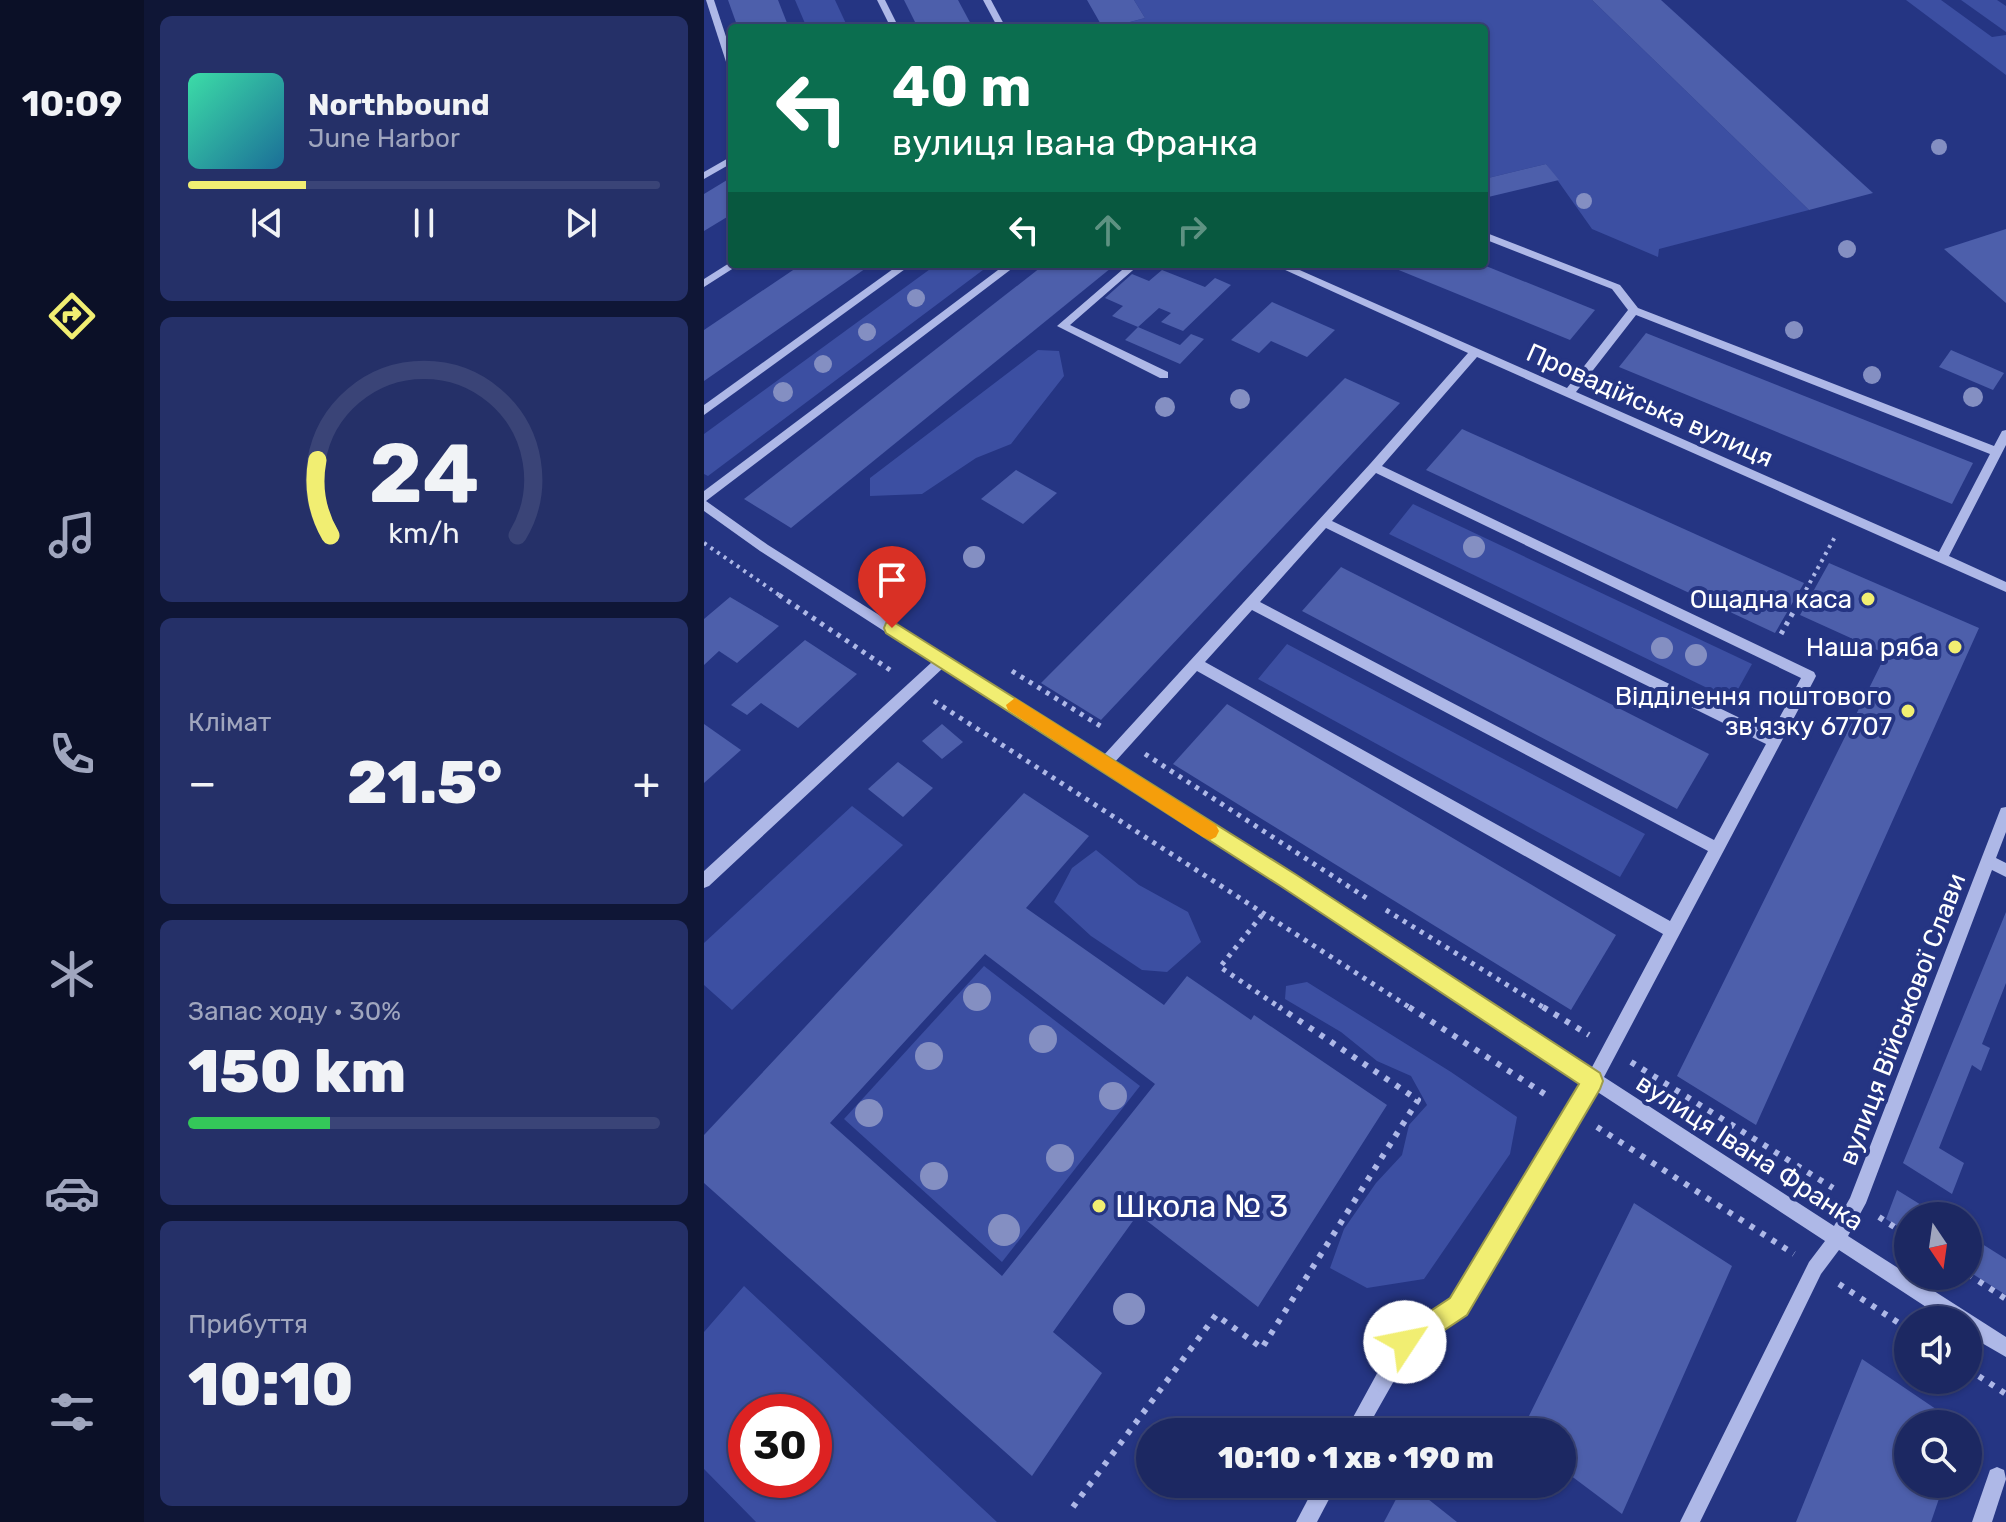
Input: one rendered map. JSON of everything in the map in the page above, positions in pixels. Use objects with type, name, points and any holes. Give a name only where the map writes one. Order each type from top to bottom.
[{"type":"street","points":[[710,0],[728,56]]},
{"type":"street","points":[[881,0],[893,24]]},
{"type":"street","points":[[987,0],[1000,24]]},
{"type":"street","points":[[704,176],[728,161]]},
{"type":"street","points":[[1488,237],[1616,287],[1634,310],[1997,452]]},
{"type":"street","points":[[704,284],[729,268]]},
{"type":"street","points":[[704,411],[901,268]]},
{"type":"street","points":[[704,497],[1008,268]]},
{"type":"street","points":[[1130,268],[1062,326],[1164,375]]},
{"type":"street","name":"Провадійська вулиця","points":[[1286,268],[2006,587]]},
{"type":"street","points":[[1569,393],[1634,310]]},
{"type":"street","points":[[1105,763],[1475,352]]},
{"type":"street","points":[[1941,559],[2006,434]]},
{"type":"street","points":[[1363,1418],[1405,1342],[1458,1307],[1593,1081],[1809,676],[1374,467]]},
{"type":"street","name":"вулиця Івана Франка","points":[[704,505],[764,548],[1105,763],[1940,1306]]},
{"type":"street","points":[[1324,522],[1774,741]]},
{"type":"street","points":[[1251,603],[1716,848]]},
{"type":"street","points":[[704,881],[943,660]]},
{"type":"street","points":[[1197,664],[1673,931]]},
{"type":"street","name":"вулиця Військової Слави","points":[[1690,1522],[1815,1268],[1836,1240],[1857,1203],[2006,813]]},
{"type":"street","points":[[1988,861],[2006,870]]},
{"type":"street","points":[[1982,1333],[2006,1348]]},
{"type":"street","points":[[1982,1522],[1997,1477]]},
{"type":"street","points":[[1306,1522],[1319,1498]]},
{"type":"path","points":[[1768,656],[1847,516]]},
{"type":"path","points":[[704,543],[913,687],[1262,915],[1894,1320]]},
{"type":"path","points":[[1006,668],[1126,741],[1382,908],[1894,1227]]},
{"type":"path","points":[[1073,1507],[1216,1315],[1262,1348],[1418,1100],[1220,967],[1262,915]]},
{"type":"path","points":[[1982,1283],[2006,1299]]},
{"type":"path","points":[[1982,1378],[2006,1394]]},
{"type":"shaded area","points":[[795,0],[835,0],[846,24],[805,24]]},
{"type":"shaded area","points":[[1134,0],[1592,0],[1809,210],[1659,249],[1658,257],[1592,229],[1546,164],[1488,178],[1488,24],[1130,22],[1145,18]]},
{"type":"shaded area","points":[[1906,0],[1941,0],[1992,37],[2006,35],[2006,75]]},
{"type":"shaded area","points":[[1961,0],[1997,0],[2006,6],[2006,32]]},
{"type":"shaded area","points":[[932,268],[986,268],[708,476],[704,474],[704,434]]},
{"type":"shaded area","points":[[1038,350],[1059,351],[1064,376],[1011,444],[976,458],[922,494],[870,496],[870,478]]},
{"type":"shaded area","points":[[1413,504],[1752,664],[1732,700],[1389,534]]},
{"type":"shaded area","points":[[1287,644],[1645,834],[1620,877],[1258,679]]},
{"type":"shaded area","points":[[852,806],[903,845],[732,1010],[704,985],[704,943]]},
{"type":"shaded area","points":[[1096,850],[1139,885],[1188,912],[1201,942],[1167,972],[1142,970],[1091,936],[1054,902],[1072,868]]},
{"type":"shaded area","points":[[984,966],[1140,1086],[1002,1262],[844,1119]]},
{"type":"shaded area","points":[[1307,982],[1517,1117],[1510,1154],[1424,1279],[1367,1288],[1330,1268],[1344,1229],[1376,1183],[1402,1155],[1409,1125],[1427,1105],[1411,1076],[1377,1061],[1341,1032],[1285,999],[1286,986]]},
{"type":"shaded area","points":[[744,1286],[997,1522],[756,1522],[732,1498],[832,1498],[832,1394],[728,1394],[728,1493],[704,1469],[704,1332]]},
{"type":"building","points":[[728,0],[778,0],[787,24],[737,24]]},
{"type":"building","points":[[904,0],[958,0],[971,24],[916,24]]},
{"type":"building","points":[[1087,0],[1134,0],[1145,18],[1130,22],[1131,24],[1101,24]]},
{"type":"building","points":[[1592,0],[1661,0],[1873,193],[1809,210]]},
{"type":"building","points":[[1546,164],[1559,180],[1488,197],[1488,178]]},
{"type":"building","points":[[728,179],[728,216],[704,231],[704,194]]},
{"type":"building","points":[[2006,229],[2006,303],[1944,249]]},
{"type":"building","points":[[1488,267],[1595,310],[1570,340],[1394,268]]},
{"type":"building","points":[[796,268],[866,268],[704,381],[704,330]]},
{"type":"building","points":[[1040,268],[1111,268],[791,528],[744,499]]},
{"type":"building","points":[[1162,270],[1205,287],[1215,278],[1231,285],[1183,331],[1161,322],[1171,313],[1159,308],[1138,327],[1112,316],[1123,306],[1105,298],[1132,274],[1149,281]]},
{"type":"building","points":[[1272,302],[1335,330],[1307,357],[1271,341],[1259,353],[1231,340]]},
{"type":"building","points":[[1138,327],[1180,345],[1191,334],[1204,339],[1180,364],[1125,340]]},
{"type":"building","points":[[1646,333],[1973,463],[1952,504],[1619,367]]},
{"type":"building","points":[[1951,350],[2004,373],[1993,390],[1939,367]]},
{"type":"building","points":[[1345,378],[1400,403],[1101,720],[1041,683]]},
{"type":"building","points":[[1462,429],[1804,583],[1775,633],[1426,470]]},
{"type":"building","points":[[1016,470],[1057,493],[1023,524],[981,499]]},
{"type":"building","points":[[1829,563],[1979,628],[1756,1125],[1677,1076],[1886,654],[1800,615]]},
{"type":"building","points":[[1341,567],[1709,754],[1677,809],[1302,611]]},
{"type":"building","points":[[730,597],[779,626],[737,663],[719,651],[704,665],[704,619]]},
{"type":"building","points":[[805,640],[857,674],[798,728],[761,703],[747,715],[731,705]]},
{"type":"building","points":[[1227,704],[1616,935],[1571,1010],[1173,764]]},
{"type":"building","points":[[704,724],[741,750],[704,783]]},
{"type":"building","points":[[942,724],[963,742],[942,759],[922,741]]},
{"type":"building","points":[[898,762],[933,788],[903,817],[868,789]]},
{"type":"building","points":[[1024,793],[1089,836],[1026,908],[1164,1005],[1187,976],[1251,1020],[1254,1015],[1387,1105],[1258,1307],[1138,1214],[1053,1332],[1102,1373],[1032,1476],[704,1183],[704,1135]],"holes":[[[985,954],[1155,1084],[1002,1276],[830,1123]]]},
{"type":"building","points":[[2006,912],[2006,983],[1982,1044],[1990,1048],[1981,1071],[1972,1065],[1939,1148],[1964,1163],[1952,1194],[1903,1163]]},
{"type":"building","points":[[1897,1190],[1916,1202],[1894,1202],[1894,1224],[1886,1219]]},
{"type":"building","points":[[1634,1203],[1732,1266],[1622,1514],[1576,1480],[1576,1418],[1528,1418]]},
{"type":"building","points":[[1982,1244],[2006,1259],[2006,1295],[1982,1280]]},
{"type":"building","points":[[1862,1359],[1894,1381],[1894,1394],[1914,1394],[1937,1410],[1894,1410],[1894,1498],[1939,1498],[1931,1522],[1796,1522]]},
{"type":"building","points":[[1397,1498],[1427,1498],[1457,1522],[1384,1522]]},
{"type":"slow traffic","points":[[1015,705],[1210,831]]},
{"type":"place","name":"Ощадна каса","points":[[1868,599]]},
{"type":"place","name":"Наша ряба","points":[[1955,647]]},
{"type":"place","name":"Відділення поштового зв'язку 67707","points":[[1908,711]]},
{"type":"place","name":"Школа № 3","points":[[1099,1206]]},
{"type":"route","points":[[892,628],[1288,881],[1593,1081],[1458,1307],[1405,1342]]}]
